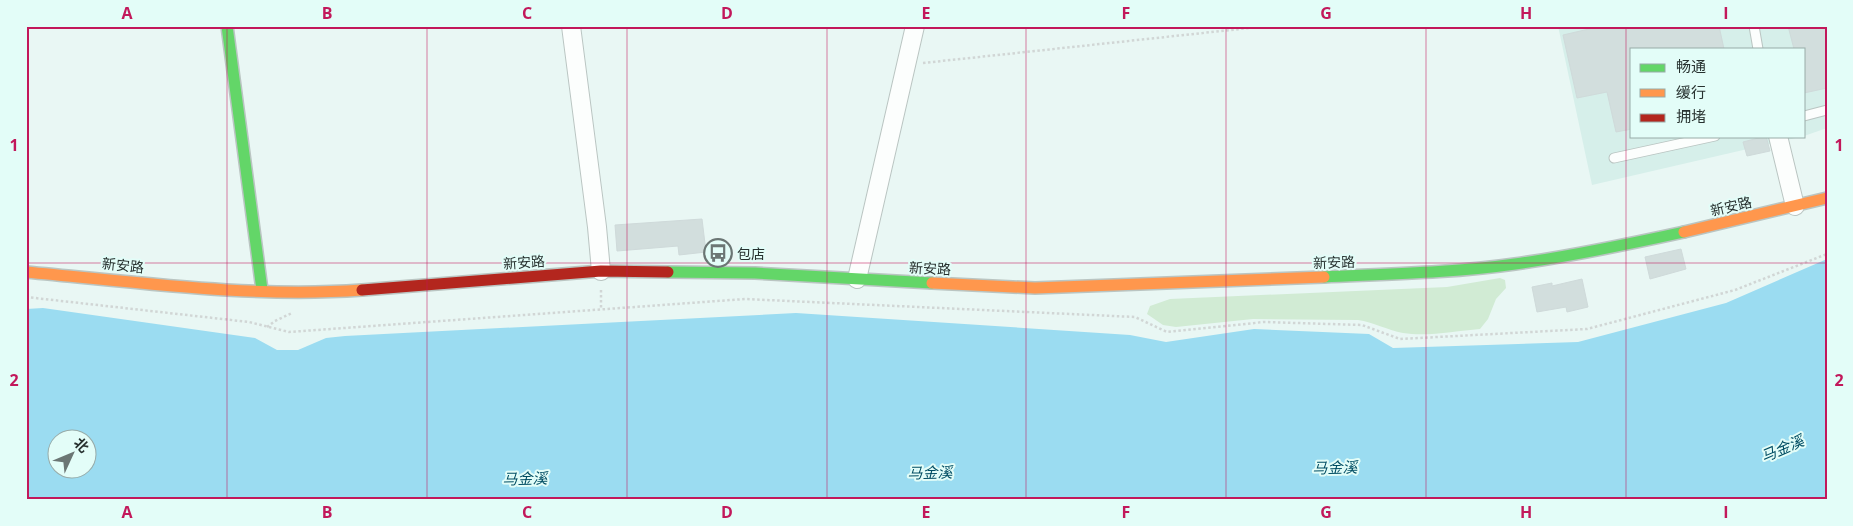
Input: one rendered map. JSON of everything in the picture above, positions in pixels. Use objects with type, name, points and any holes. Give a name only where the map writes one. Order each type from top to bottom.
[{"type":"main road","points":[[227,26],[262,290]]},
{"type":"main road","name":"新安路","points":[[26,272],[222,290],[319,293],[601,271],[755,273],[1035,288],[1420,273],[1515,264],[1644,241],[1827,198]]},
{"type":"street","points":[[571,26],[601,271]]},
{"type":"street","points":[[857,279],[915,26]]},
{"type":"street","points":[[1778,138],[1795,206]]},
{"type":"lane","points":[[1754,26],[1758,48]]},
{"type":"lane","points":[[1806,115],[1827,110]]},
{"type":"lane","points":[[1614,158],[1706,138]]},
{"type":"path","points":[[906,65],[1268,26]]},
{"type":"path","points":[[26,298],[248,322],[289,332],[745,299],[1135,316],[1167,332],[1264,322],[1362,325],[1400,339],[1587,329],[1735,290],[1827,254]]},
{"type":"shaded area","points":[[1558,26],[1827,26],[1827,128],[1806,135],[1806,48],[1630,48],[1630,138],[1795,138],[1592,185]]},
{"type":"green space","points":[[1500,278],[1505,280],[1506,288],[1496,299],[1488,319],[1480,329],[1441,333],[1403,333],[1358,320],[1253,319],[1176,327],[1163,325],[1147,314],[1150,306],[1170,299],[1447,287]]},
{"type":"water","name":"马金溪","points":[[1827,259],[1827,500],[26,500],[26,309],[43,308],[255,338],[277,350],[298,350],[326,338],[345,336],[796,313],[1130,335],[1166,342],[1254,329],[1369,334],[1393,348],[1578,342],[1726,303]]},
{"type":"building","points":[[1602,26],[1719,26],[1724,48],[1630,48],[1630,129],[1616,132],[1607,92],[1577,98],[1563,35]]},
{"type":"building","points":[[1788,26],[1827,26],[1827,88],[1806,93],[1806,48],[1794,48]]},
{"type":"building","points":[[1767,138],[1770,151],[1747,156],[1743,142]]},
{"type":"building","points":[[702,219],[706,252],[679,255],[678,246],[617,251],[615,225]]},
{"type":"building","points":[[1681,249],[1686,269],[1650,279],[1645,257]]},
{"type":"building","points":[[1582,279],[1588,307],[1567,312],[1566,307],[1537,312],[1532,287],[1552,283],[1552,286]]},
{"type":"traffic: fast","points":[[227,26],[262,290]]},
{"type":"traffic: fast","points":[[1324,277],[1420,273],[1491,267],[1579,254],[1684,232]]},
{"type":"traffic: fast","points":[[668,272],[755,273],[932,283]]},
{"type":"traffic: slow","points":[[1684,232],[1827,198]]},
{"type":"traffic: slow","points":[[26,272],[194,288],[278,292],[362,290]]},
{"type":"traffic: slow","points":[[932,283],[1035,288],[1324,277]]},
{"type":"traffic: jam","points":[[362,290],[601,271],[668,272]]},
{"type":"place","name":"包店","points":[[718,253]]}]
